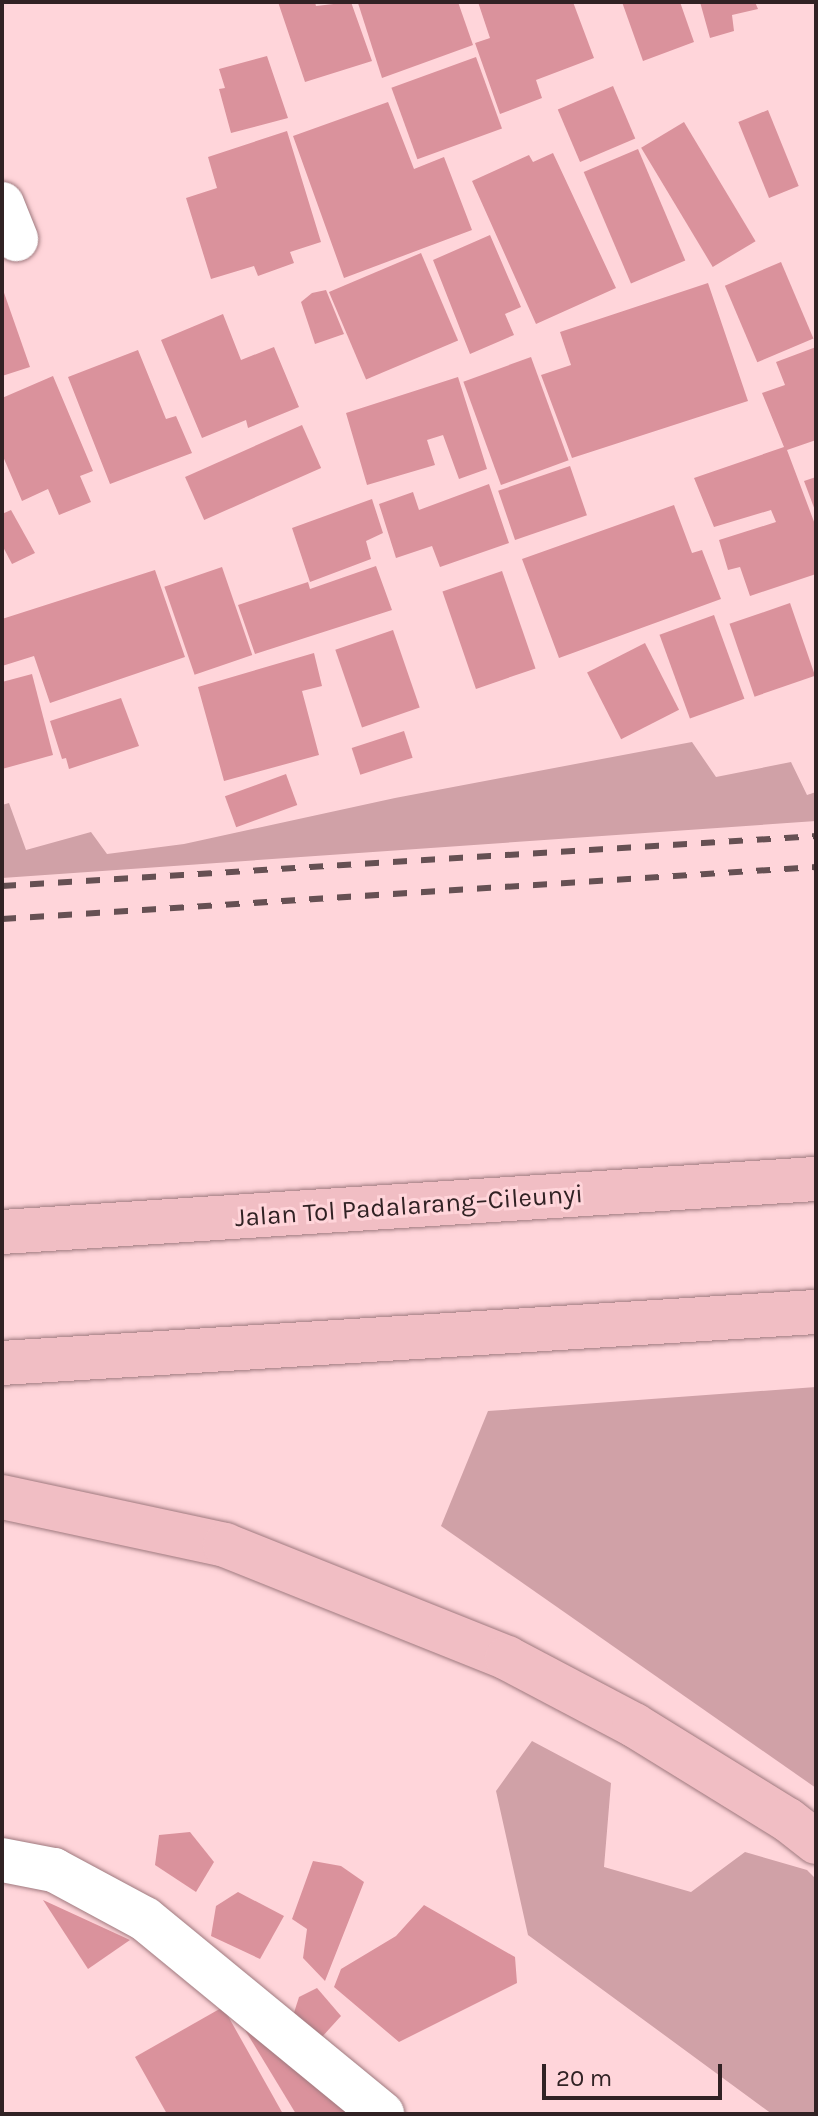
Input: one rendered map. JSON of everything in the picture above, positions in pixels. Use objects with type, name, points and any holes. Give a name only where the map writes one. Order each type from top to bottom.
[{"type":"highway","name":"Jalan Tol Padalarang–Cileunyi","points":[[2,1232],[816,1179]]},
{"type":"highway","points":[[2,1363],[816,1312]]},
{"type":"highway","points":[[2,1497],[225,1545],[507,1658],[634,1725],[788,1820],[816,1842]]},
{"type":"street","points":[[2,1860],[54,1870],[145,1919],[382,2114]]},
{"type":"shaded area","points":[[692,742],[716,777],[791,762],[807,795],[816,792],[816,821],[2,878],[2,805],[9,803],[26,850],[91,832],[107,854],[184,844],[395,798]]},
{"type":"shaded area","points":[[816,1387],[816,1788],[441,1526],[488,1411]]},
{"type":"shaded area","points":[[532,1741],[611,1783],[604,1867],[691,1892],[745,1852],[807,1870],[816,1879],[816,2114],[772,2114],[528,1935],[496,1791]]},
{"type":"building","points":[[278,2],[315,2],[316,6],[351,2],[372,61],[305,82]]},
{"type":"building","points":[[458,2],[473,45],[382,78],[358,3]]},
{"type":"building","points":[[478,2],[573,2],[594,58],[536,80],[542,98],[500,114],[475,43],[490,38]]},
{"type":"building","points":[[622,2],[680,2],[694,42],[643,61]]},
{"type":"building","points":[[700,2],[755,2],[758,9],[732,15],[734,31],[710,38]]},
{"type":"building","points":[[267,56],[288,118],[231,133],[219,89],[225,88],[219,69]]},
{"type":"building","points":[[476,57],[502,128],[417,159],[391,88]]},
{"type":"building","points":[[613,86],[635,138],[580,162],[558,109]]},
{"type":"building","points":[[388,102],[414,169],[444,157],[472,230],[344,278],[293,136]]},
{"type":"building","points":[[768,110],[799,186],[769,198],[738,122]]},
{"type":"building","points":[[684,122],[756,241],[713,267],[641,148]]},
{"type":"building","points":[[287,131],[321,242],[290,252],[294,263],[258,276],[254,266],[211,279],[186,198],[217,188],[208,157]]},
{"type":"building","points":[[638,149],[685,260],[631,283],[584,172]]},
{"type":"building","points":[[553,153],[616,288],[536,324],[472,181],[529,155],[533,162]]},
{"type":"building","points":[[490,235],[521,307],[505,314],[514,335],[470,354],[433,260]]},
{"type":"building","points":[[421,253],[458,340],[366,380],[329,292]]},
{"type":"building","points":[[781,262],[813,338],[757,362],[725,286]]},
{"type":"building","points":[[708,283],[748,401],[572,458],[541,375],[571,365],[560,332]]},
{"type":"building","points":[[2,287],[30,367],[2,376]]},
{"type":"building","points":[[326,290],[344,334],[315,344],[301,302],[312,293]]},
{"type":"building","points":[[223,314],[241,360],[274,347],[299,407],[248,428],[246,420],[202,438],[161,340]]},
{"type":"building","points":[[816,347],[816,440],[787,450],[816,527],[816,574],[750,596],[740,567],[728,570],[719,540],[776,522],[771,510],[714,527],[694,478],[784,447],[762,393],[785,385],[776,362]]},
{"type":"building","points":[[138,350],[166,419],[176,416],[192,453],[110,484],[68,377]]},
{"type":"building","points":[[531,357],[569,460],[501,485],[463,382]]},
{"type":"building","points":[[53,376],[93,471],[80,476],[91,502],[59,515],[48,489],[22,501],[2,454],[2,398]]},
{"type":"building","points":[[458,377],[487,469],[459,479],[443,435],[427,440],[435,465],[367,485],[346,413]]},
{"type":"building","points":[[302,425],[321,468],[204,520],[185,477]]},
{"type":"building","points":[[570,466],[587,515],[515,540],[498,491]]},
{"type":"building","points":[[816,477],[816,513],[804,481]]},
{"type":"building","points":[[489,484],[509,543],[440,567],[432,546],[396,558],[379,504],[413,492],[419,510]]},
{"type":"building","points":[[372,499],[383,533],[366,541],[371,559],[310,582],[292,528]]},
{"type":"building","points":[[674,505],[692,553],[702,550],[721,599],[559,658],[522,559]]},
{"type":"building","points":[[11,510],[35,553],[12,564],[2,545],[2,514]]},
{"type":"building","points":[[376,566],[392,610],[255,654],[238,605],[308,582],[310,589]]},
{"type":"building","points":[[222,567],[252,655],[195,675],[164,587]]},
{"type":"building","points":[[155,570],[185,657],[50,703],[34,656],[2,666],[2,619]]},
{"type":"building","points":[[502,571],[536,668],[476,689],[442,592]]},
{"type":"building","points":[[790,603],[815,676],[755,697],[729,624]]},
{"type":"building","points":[[714,615],[744,699],[690,718],[659,635]]},
{"type":"building","points":[[393,630],[420,708],[362,727],[335,650]]},
{"type":"building","points":[[645,643],[679,710],[621,739],[587,673]]},
{"type":"building","points":[[314,653],[322,686],[302,691],[319,755],[224,781],[198,687]]},
{"type":"building","points":[[32,674],[53,755],[2,769],[2,682]]},
{"type":"building","points":[[121,698],[139,746],[69,769],[66,758],[62,759],[50,721]]},
{"type":"building","points":[[404,731],[413,758],[360,775],[352,748]]},
{"type":"building","points":[[286,774],[297,805],[236,827],[225,796]]},
{"type":"building","points":[[190,1832],[214,1862],[196,1892],[155,1865],[159,1835]]},
{"type":"building","points":[[313,1861],[341,1866],[364,1882],[325,1981],[303,1958],[307,1929],[292,1919]]},
{"type":"building","points":[[238,1892],[284,1916],[260,1959],[211,1936],[216,1906]]},
{"type":"building","points":[[43,1900],[130,1940],[88,1969]]},
{"type":"building","points":[[424,1905],[515,1957],[517,1983],[399,2042],[334,1987],[341,1969],[396,1936]]},
{"type":"building","points":[[317,1988],[341,2016],[321,2038],[292,2019],[299,1997]]},
{"type":"building","points":[[223,2007],[283,2114],[167,2114],[135,2057]]},
{"type":"building","points":[[245,2030],[274,2037],[354,2114],[296,2114]]},
{"type":"railway","points":[[2,886],[816,836]]},
{"type":"railway","points":[[2,919],[816,867]]}]
